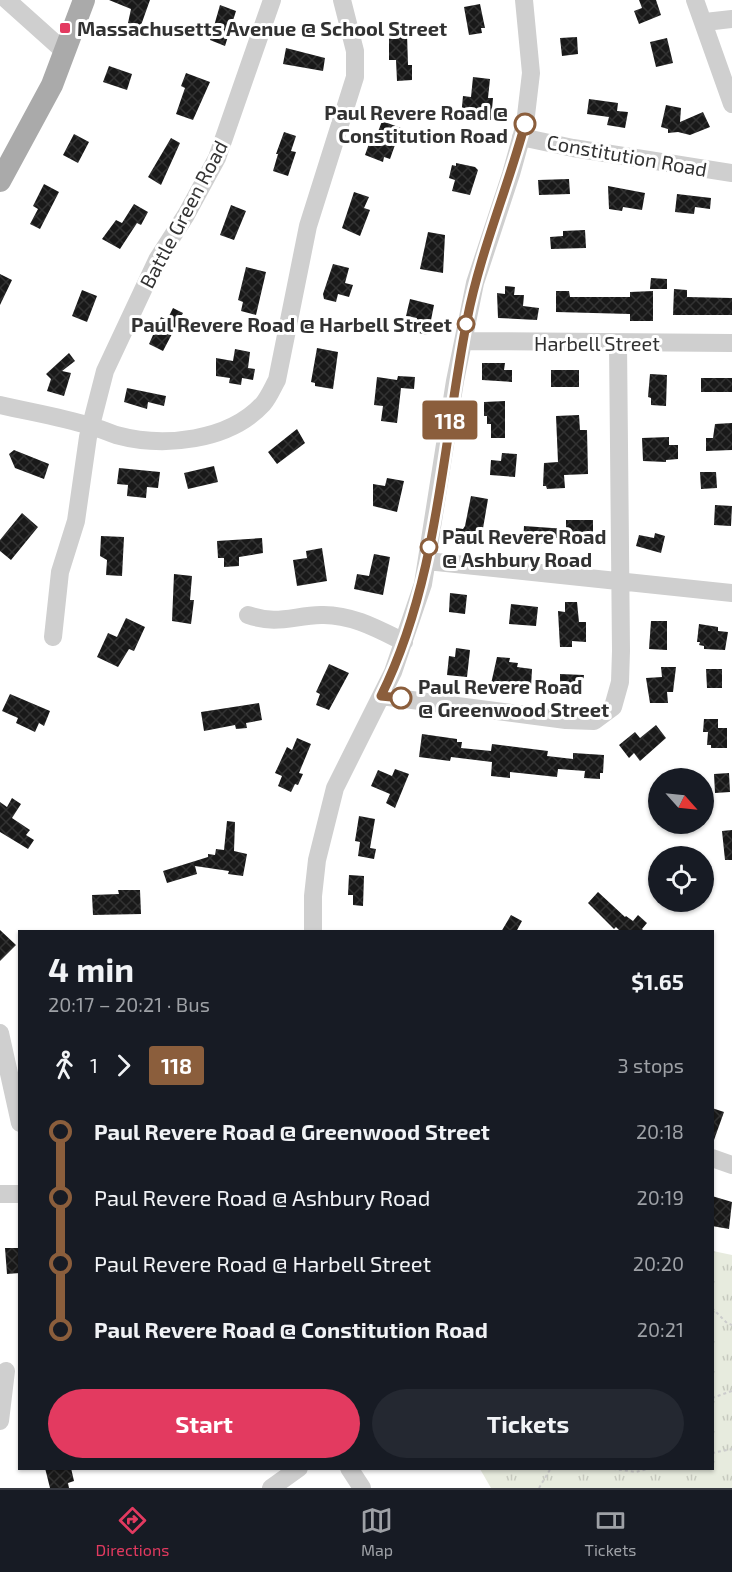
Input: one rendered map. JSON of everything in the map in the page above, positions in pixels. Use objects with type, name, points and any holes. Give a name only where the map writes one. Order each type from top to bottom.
[{"type":"main road","points":[[0,181],[52,85],[84,0]]},
{"type":"street","points":[[7,0],[65,52]]},
{"type":"street","name":"Battle Green Road","points":[[52,637],[60,572],[76,521],[91,426],[105,371],[157,260],[186,215],[217,158],[272,0]]},
{"type":"street","points":[[0,405],[91,426],[118,435],[144,438],[206,436],[230,428],[266,402],[277,380],[308,226],[355,77],[355,51],[342,0]]},
{"type":"street","points":[[313,930],[317,860],[335,788],[381,696],[404,642],[423,584],[474,283],[522,137],[530,94],[531,73],[524,0]]},
{"type":"street","points":[[695,0],[705,22],[732,104]]},
{"type":"street","points":[[705,22],[732,19]]},
{"type":"street","name":"Constitution Road","points":[[522,137],[573,148],[732,173]]},
{"type":"street","name":"Harbell Street","points":[[463,341],[732,344]]},
{"type":"street","points":[[381,696],[566,720],[594,721],[605,715],[618,697],[620,581],[618,343]]},
{"type":"street","points":[[427,561],[732,593]]},
{"type":"street","points":[[248,615],[274,621],[321,615],[343,617],[404,642]]},
{"type":"street","points":[[0,1033],[18,1114]]},
{"type":"street","points":[[714,1159],[732,1165]]},
{"type":"street","points":[[0,1194],[18,1194]]},
{"type":"street","points":[[0,1420],[9,1370]]},
{"type":"street","points":[[271,1488],[296,1470]]},
{"type":"street","points":[[350,1470],[362,1488]]},
{"type":"path","points":[[714,1310],[732,1325]]},
{"type":"path","points":[[714,1397],[732,1391]]},
{"type":"path","points":[[714,1453],[732,1449]]},
{"type":"path","points":[[539,1488],[550,1470]]},
{"type":"path","points":[[622,1470],[636,1472],[644,1470]]},
{"type":"green space","points":[[714,1251],[732,1255],[732,1488],[491,1488],[481,1470],[714,1470]]},
{"type":"building","points":[[109,0],[150,0],[140,28],[128,23],[131,9]]},
{"type":"building","points":[[639,0],[656,0],[661,15],[639,24],[634,11],[642,8]]},
{"type":"building","points":[[480,4],[485,28],[481,28],[482,33],[469,35],[464,7]]},
{"type":"building","points":[[220,5],[236,11],[225,46],[210,40]]},
{"type":"building","points":[[407,34],[408,65],[412,65],[412,80],[397,81],[396,60],[389,60],[389,35]]},
{"type":"building","points":[[577,37],[578,54],[562,56],[560,38]]},
{"type":"building","points":[[667,38],[673,63],[656,67],[650,42]]},
{"type":"building","points":[[286,48],[325,58],[323,71],[283,64]]},
{"type":"building","points":[[109,66],[132,74],[127,90],[103,82]]},
{"type":"building","points":[[186,73],[210,82],[193,120],[176,114],[185,88],[181,86]]},
{"type":"building","points":[[473,77],[490,79],[488,98],[493,98],[491,120],[461,117],[463,96],[471,97]]},
{"type":"building","points":[[589,99],[618,103],[617,111],[628,112],[625,128],[607,125],[609,117],[587,114]]},
{"type":"building","points":[[666,105],[681,108],[680,122],[703,112],[710,127],[690,135],[678,132],[668,133],[668,129],[661,127]]},
{"type":"building","points":[[382,121],[401,128],[390,159],[384,157],[383,162],[365,155],[371,138],[375,140]]},
{"type":"building","points":[[284,132],[296,136],[291,151],[296,152],[288,176],[273,171]]},
{"type":"building","points":[[74,134],[89,142],[78,163],[63,155]]},
{"type":"building","points":[[171,138],[180,143],[161,185],[148,177]]},
{"type":"building","points":[[456,163],[475,167],[478,170],[470,195],[452,191],[455,180],[449,178],[452,165],[456,166]]},
{"type":"building","points":[[569,179],[570,194],[539,195],[538,180]]},
{"type":"building","points":[[44,184],[59,192],[40,229],[30,224],[38,209],[33,206]]},
{"type":"building","points":[[608,186],[645,193],[642,210],[623,207],[622,211],[609,209]]},
{"type":"building","points":[[354,192],[369,197],[364,208],[370,210],[360,236],[342,228]]},
{"type":"building","points":[[677,194],[711,198],[710,209],[695,207],[694,214],[675,212]]},
{"type":"building","points":[[134,204],[148,212],[141,225],[137,223],[120,249],[102,239],[116,220],[122,223]]},
{"type":"building","points":[[231,205],[246,211],[234,240],[220,235]]},
{"type":"building","points":[[585,230],[586,248],[551,249],[550,237],[563,236],[563,231]]},
{"type":"building","points":[[428,232],[445,235],[443,273],[420,269]]},
{"type":"building","points":[[333,264],[349,268],[345,283],[353,285],[349,297],[338,294],[336,302],[324,299],[323,294]]},
{"type":"building","points":[[246,267],[266,272],[256,315],[241,311],[243,302],[238,300]]},
{"type":"building","points":[[0,274],[12,280],[0,305]]},
{"type":"building","points":[[651,278],[667,279],[667,289],[650,289]]},
{"type":"building","points":[[505,286],[515,287],[514,295],[524,295],[523,306],[539,308],[537,320],[498,318],[497,293],[505,294]]},
{"type":"building","points":[[674,289],[687,290],[687,297],[732,298],[732,315],[673,315]]},
{"type":"building","points":[[82,290],[97,296],[87,322],[72,316]]},
{"type":"building","points":[[556,291],[569,291],[570,297],[630,297],[630,292],[653,291],[653,321],[630,321],[630,314],[556,312]]},
{"type":"building","points":[[410,299],[434,305],[428,335],[414,332],[417,318],[406,316]]},
{"type":"building","points":[[173,308],[183,313],[163,351],[149,344],[161,317],[167,320]]},
{"type":"building","points":[[317,348],[338,352],[333,389],[315,386],[315,383],[311,382]]},
{"type":"building","points":[[235,349],[250,352],[248,368],[255,369],[253,380],[242,378],[241,385],[229,383],[230,378],[216,376],[216,358],[233,361]]},
{"type":"building","points":[[69,353],[75,361],[62,371],[71,373],[64,396],[47,391],[51,379],[46,374]]},
{"type":"building","points":[[482,363],[505,363],[504,370],[512,370],[512,382],[482,380]]},
{"type":"building","points":[[551,370],[579,370],[579,387],[551,387]]},
{"type":"building","points":[[650,374],[667,375],[666,406],[651,405],[651,398],[648,397]]},
{"type":"building","points":[[398,376],[415,377],[414,389],[401,388],[397,423],[381,421],[383,406],[374,405],[377,377],[397,380]]},
{"type":"building","points":[[701,378],[732,378],[732,392],[701,392]]},
{"type":"building","points":[[127,388],[166,396],[164,406],[148,402],[147,409],[124,402]]},
{"type":"building","points":[[505,401],[505,438],[491,438],[491,424],[487,424],[487,416],[484,416],[484,402]]},
{"type":"building","points":[[579,415],[580,430],[587,430],[588,474],[564,475],[565,488],[547,489],[543,486],[544,463],[558,462],[556,416]]},
{"type":"building","points":[[732,423],[732,450],[706,451],[706,438],[713,438],[715,424]]},
{"type":"building","points":[[297,429],[305,443],[277,464],[268,452]]},
{"type":"building","points":[[669,437],[669,445],[678,445],[678,459],[666,460],[666,462],[643,461],[642,438]]},
{"type":"building","points":[[14,450],[49,464],[44,479],[15,468],[9,454]]},
{"type":"building","points":[[502,453],[517,454],[515,477],[490,475],[491,460],[501,461]]},
{"type":"building","points":[[214,466],[218,482],[188,489],[184,473]]},
{"type":"building","points":[[119,468],[160,472],[158,488],[147,487],[146,498],[127,496],[128,485],[117,484]]},
{"type":"building","points":[[700,472],[716,472],[717,488],[701,489]]},
{"type":"building","points":[[387,478],[404,481],[397,512],[373,506],[373,484],[385,486]]},
{"type":"building","points":[[471,496],[488,499],[480,546],[454,543],[456,528],[463,529],[465,526]]},
{"type":"building","points":[[715,505],[732,506],[731,526],[714,525]]},
{"type":"building","points":[[22,513],[38,527],[11,560],[0,551],[0,540]]},
{"type":"building","points":[[566,520],[593,520],[593,538],[545,538],[545,544],[523,543],[524,526],[566,529]]},
{"type":"building","points":[[655,533],[665,536],[661,553],[636,546],[639,535],[654,538]]},
{"type":"building","points":[[101,536],[124,537],[122,576],[106,575],[107,560],[100,556]]},
{"type":"building","points":[[262,538],[263,553],[239,557],[239,566],[224,567],[224,558],[218,558],[217,541]]},
{"type":"building","points":[[322,548],[327,581],[297,586],[293,560],[307,558],[306,551]]},
{"type":"building","points":[[374,554],[390,557],[383,595],[354,589],[357,574],[369,576]]},
{"type":"building","points":[[174,574],[192,576],[190,600],[194,600],[191,624],[172,621]]},
{"type":"building","points":[[450,593],[467,595],[465,614],[449,612]]},
{"type":"building","points":[[565,602],[577,602],[579,622],[586,622],[586,642],[572,641],[572,647],[560,647],[558,611],[565,612]]},
{"type":"building","points":[[511,604],[538,607],[536,626],[509,624]]},
{"type":"building","points":[[126,618],[145,627],[134,651],[129,649],[118,667],[97,657],[108,633],[117,637]]},
{"type":"building","points":[[651,621],[667,621],[667,650],[649,649]]},
{"type":"building","points":[[699,624],[718,627],[718,631],[728,632],[725,650],[704,649],[704,646],[699,645],[700,642],[697,642]]},
{"type":"building","points":[[456,648],[470,650],[467,677],[447,675],[449,656],[455,657]]},
{"type":"building","points":[[497,657],[510,658],[509,662],[518,663],[517,667],[532,669],[531,687],[491,684]]},
{"type":"building","points":[[329,664],[349,673],[329,710],[316,705],[320,694],[316,692]]},
{"type":"building","points":[[661,667],[676,667],[673,692],[667,692],[668,703],[650,703],[646,678],[662,677]]},
{"type":"building","points":[[706,669],[722,669],[722,688],[707,688]]},
{"type":"building","points":[[560,674],[584,675],[583,690],[560,689]]},
{"type":"building","points":[[10,694],[50,711],[44,726],[39,723],[35,732],[16,723],[18,718],[2,711]]},
{"type":"building","points":[[259,703],[262,720],[246,723],[247,728],[236,729],[235,725],[204,731],[201,712]]},
{"type":"building","points":[[704,719],[718,719],[718,728],[727,728],[727,748],[711,748],[711,745],[707,745],[708,732],[703,732]]},
{"type":"building","points":[[656,725],[666,738],[640,761],[634,753],[629,758],[619,745],[635,732],[640,738]]},
{"type":"building","points":[[422,734],[457,739],[457,742],[462,742],[461,748],[491,751],[492,744],[548,751],[547,756],[573,759],[573,753],[604,755],[603,773],[600,773],[600,779],[584,778],[585,771],[558,769],[557,777],[510,772],[510,778],[491,776],[492,762],[451,757],[450,761],[419,757]]},
{"type":"building","points":[[297,738],[311,744],[299,773],[303,774],[298,785],[295,784],[291,792],[278,786],[282,776],[275,773],[287,747],[292,750]]},
{"type":"building","points":[[395,769],[409,774],[395,808],[386,803],[390,794],[371,786],[378,770],[392,776]]},
{"type":"building","points":[[729,773],[730,792],[715,793],[714,774]]},
{"type":"building","points":[[12,798],[21,804],[12,818],[30,830],[26,835],[34,840],[28,849],[0,832],[0,802],[7,807]]},
{"type":"building","points":[[359,816],[375,819],[370,848],[376,849],[374,859],[358,856],[360,842],[355,841]]},
{"type":"building","points":[[227,821],[235,822],[234,851],[247,854],[243,876],[228,874],[229,871],[195,866],[197,874],[167,883],[163,871],[208,857],[208,854],[215,855],[216,849],[224,850]]},
{"type":"building","points":[[732,830],[732,860],[725,860],[722,831]]},
{"type":"building","points":[[349,875],[364,876],[363,906],[353,905],[353,895],[348,895]]},
{"type":"building","points":[[118,890],[140,890],[141,914],[93,915],[92,895],[119,894]]},
{"type":"building","points":[[598,892],[625,917],[633,921],[638,915],[647,923],[643,930],[619,930],[616,927],[614,929],[588,903]]},
{"type":"building","points":[[511,915],[522,921],[517,930],[502,930]]},
{"type":"building","points":[[0,930],[16,945],[0,961]]},
{"type":"building","points":[[714,1109],[724,1112],[714,1140]]},
{"type":"building","points":[[714,1197],[732,1202],[729,1229],[714,1226]]},
{"type":"building","points":[[5,1248],[18,1248],[18,1273],[7,1274]]},
{"type":"building","points":[[46,1470],[71,1470],[74,1481],[68,1483],[69,1488],[50,1488]]},
{"type":"bus line","name":"118","points":[[401,698],[381,696],[393,672],[423,584],[455,381],[474,283],[511,174],[525,124]]},
{"type":"place","name":"Massachusetts Avenue @ School Street","points":[[65,28]]},
{"type":"place","name":"Paul Revere Road @ Constitution Road","points":[[525,124]]},
{"type":"place","name":"Paul Revere Road @ Harbell Street","points":[[466,324]]},
{"type":"place","name":"Paul Revere Road @ Ashbury Road","points":[[429,547]]},
{"type":"place","name":"Paul Revere Road @ Greenwood Street","points":[[401,698]]}]
